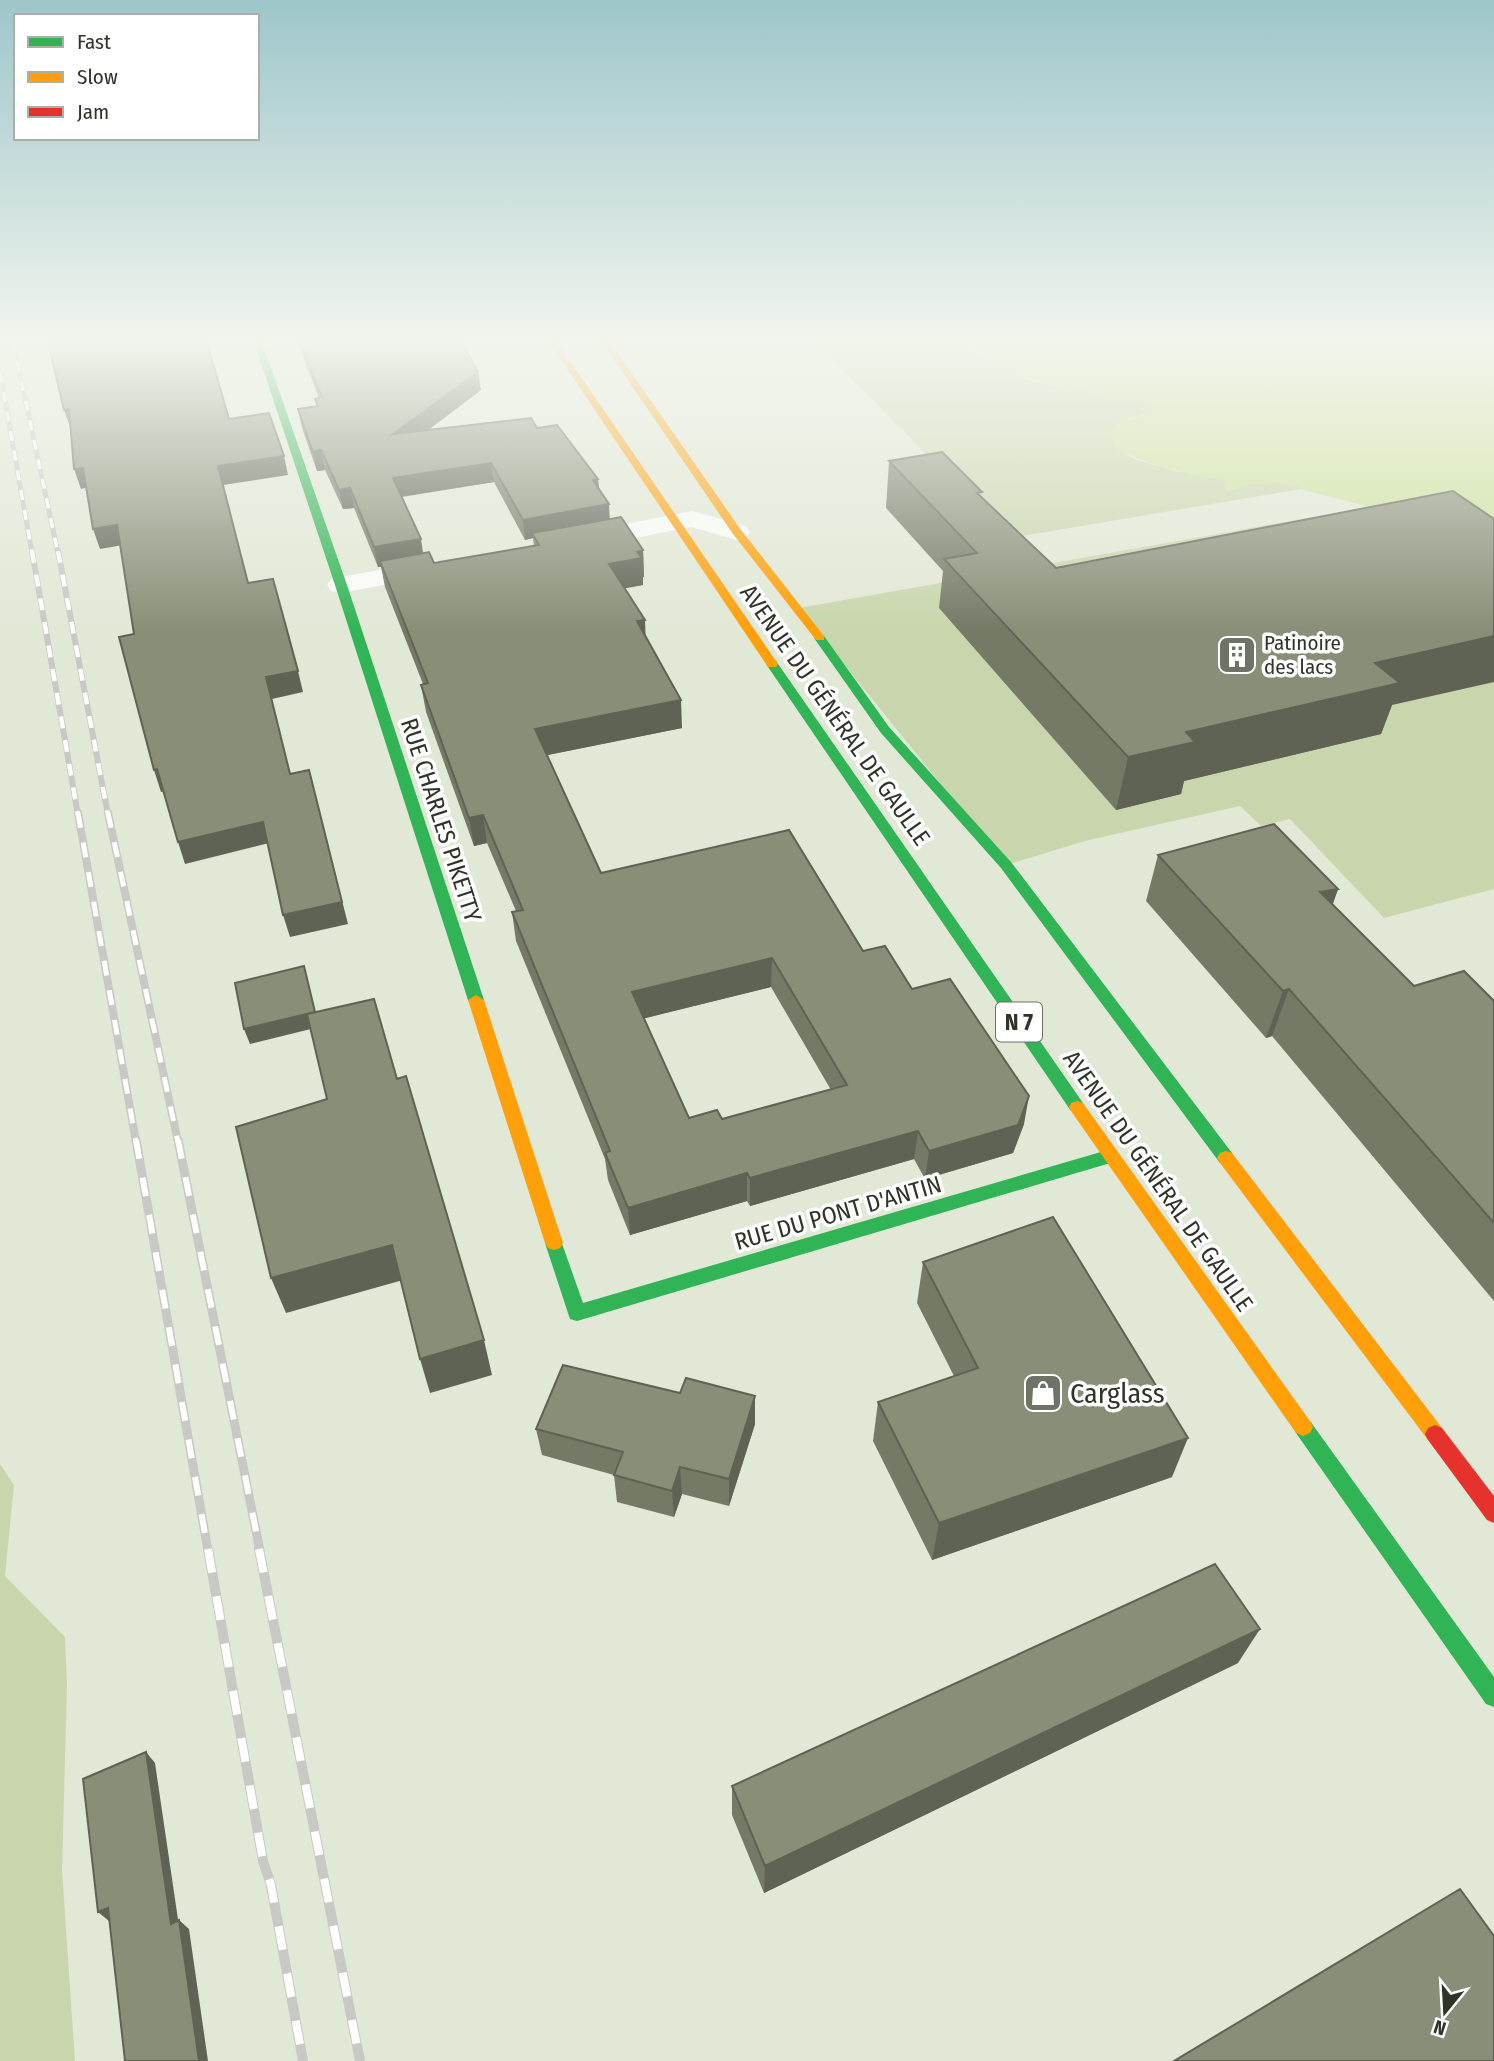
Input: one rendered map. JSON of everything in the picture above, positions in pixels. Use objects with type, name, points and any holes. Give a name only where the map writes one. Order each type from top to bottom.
[{"type":"main road","name":"RUE CHARLES PIKETTY","points":[[291,438],[577,1313]]},
{"type":"main road","name":"AVENUE DU GÉNÉRAL DE GAULLE","points":[[617,438],[1111,1156],[1494,1696]]},
{"type":"main road","name":"AVENUE DU GÉNÉRAL DE GAULLE","points":[[672,438],[737,532],[799,608],[885,730],[1006,865],[1494,1513]]},
{"type":"main road","name":"RUE DU PONT D'ANTIN","points":[[577,1313],[1111,1156]]},
{"type":"street","points":[[555,546],[692,519],[737,532]]},
{"type":"street","points":[[341,585],[461,563]]},
{"type":"shaded area","points":[[911,438],[1117,438],[1113,446],[1137,460],[1178,472],[1252,469],[1385,511],[1301,489],[1010,538]]},
{"type":"shaded area","points":[[1112,438],[1494,438],[1494,531],[1360,504],[1283,483],[1250,484],[1226,492],[1224,480],[1153,464],[1113,446]]},
{"type":"shaded area","points":[[1341,512],[1494,543],[1494,889],[1384,918],[1290,819],[1261,826],[1240,806],[1085,841],[1006,865],[799,608]]},
{"type":"shaded area","points":[[0,1464],[14,1485],[5,1576],[65,1637],[67,1686],[62,1870],[75,2061],[0,2061]]},
{"type":"building","points":[[71,438],[278,438],[284,456],[218,466],[248,583],[273,579],[298,671],[266,677],[290,774],[309,770],[342,902],[283,915],[263,822],[178,842],[157,769],[154,770],[119,637],[134,634],[117,525],[93,529],[83,468],[74,469]]},
{"type":"building","points":[[308,438],[567,438],[598,479],[593,480],[609,504],[523,520],[491,463],[393,478],[421,539],[374,547],[350,488],[339,490],[321,450],[313,452]]},
{"type":"building","name":"Patinoire des lacs","points":[[942,452],[982,492],[977,493],[1056,568],[1453,491],[1494,519],[1494,636],[1375,663],[1400,683],[1186,732],[1195,742],[1128,757],[944,559],[977,553],[889,461]]},
{"type":"building","points":[[621,517],[643,550],[637,552],[642,558],[609,564],[645,620],[637,621],[681,700],[535,729],[601,873],[789,830],[863,951],[885,946],[912,989],[950,979],[1029,1096],[1018,1125],[929,1151],[918,1131],[750,1178],[747,1173],[628,1208],[605,1153],[610,1151],[512,912],[523,910],[483,815],[469,818],[421,685],[428,683],[380,561],[429,552],[434,563],[539,545],[532,533]],"holes":[[[772,958],[847,1085],[722,1119],[717,1110],[689,1118],[632,992]]]},
{"type":"building","points":[[1274,824],[1338,889],[1320,892],[1414,986],[1464,971],[1494,1001],[1494,1223],[1289,989],[1283,991],[1158,855]]},
{"type":"building","points":[[304,966],[315,1012],[244,1029],[235,983]]},
{"type":"building","points":[[374,999],[397,1079],[406,1076],[484,1340],[420,1359],[392,1245],[271,1278],[236,1127],[327,1099],[307,1014]]},
{"type":"building","points":[[1053,1217],[1188,1438],[939,1523],[878,1402],[978,1368],[923,1262]]},
{"type":"building","points":[[563,1365],[680,1393],[686,1378],[755,1396],[729,1479],[680,1467],[672,1491],[614,1475],[623,1452],[536,1429]]},
{"type":"building","points":[[1215,1564],[1260,1629],[765,1866],[732,1786]]},
{"type":"building","points":[[146,1752],[171,1924],[179,1920],[199,2061],[125,2061],[108,1908],[98,1912],[83,1779]]},
{"type":"building","points":[[1460,1889],[1494,1936],[1494,2061],[1174,2061]]},
{"type":"railway","points":[[12,438],[32,553]]},
{"type":"railway","points":[[34,438],[58,553]]},
{"type":"railway","points":[[32,551],[78,815]]},
{"type":"railway","points":[[58,551],[108,815]]},
{"type":"railway","points":[[78,813],[136,1142]]},
{"type":"railway","points":[[108,813],[178,1142]]},
{"type":"railway","points":[[136,1140],[208,1551]]},
{"type":"railway","points":[[178,1140],[260,1551]]},
{"type":"railway","points":[[208,1549],[263,1861],[271,1885],[303,2061]]},
{"type":"railway","points":[[259,1549],[360,2061]]},
{"type":"traffic: fast","points":[[291,438],[476,1000]]},
{"type":"traffic: fast","points":[[820,638],[885,730],[1006,865],[1226,1158]]},
{"type":"traffic: fast","points":[[772,664],[1077,1107]]},
{"type":"traffic: fast","points":[[554,1243],[577,1313],[1111,1156]]},
{"type":"traffic: fast","points":[[1303,1427],[1494,1696]]},
{"type":"traffic: slow","points":[[618,438],[772,664]]},
{"type":"traffic: slow","points":[[672,438],[737,532],[820,638]]},
{"type":"traffic: slow","points":[[476,1000],[554,1243]]},
{"type":"traffic: slow","points":[[1077,1107],[1303,1427]]},
{"type":"traffic: slow","points":[[1226,1158],[1435,1434]]},
{"type":"traffic: jam","points":[[1435,1434],[1494,1513]]},
{"type":"place","name":"Patinoire des lacs","points":[[1237,655]]},
{"type":"place","name":"Carglass","points":[[1043,1393]]}]
